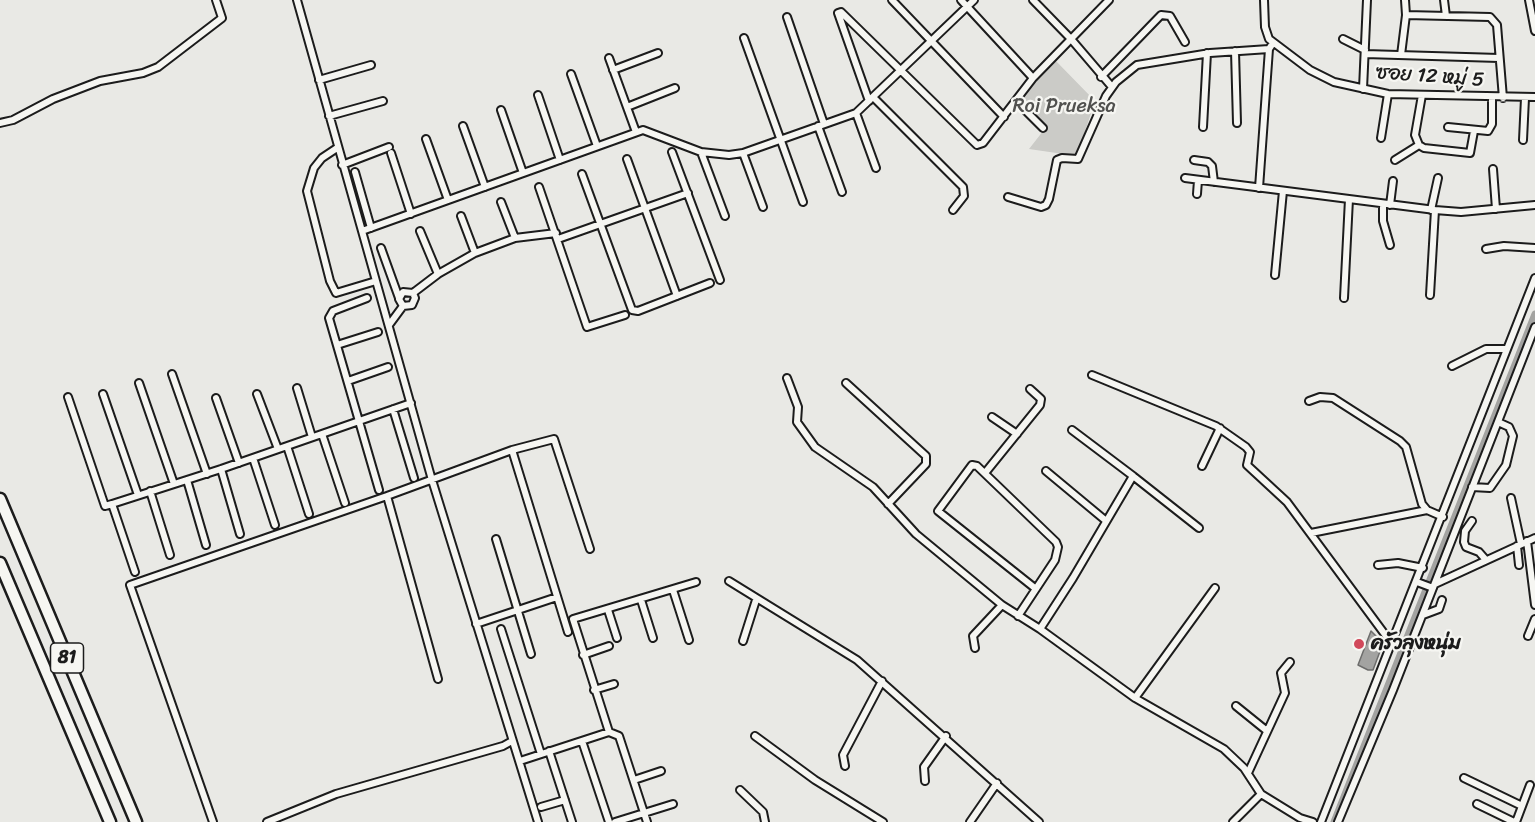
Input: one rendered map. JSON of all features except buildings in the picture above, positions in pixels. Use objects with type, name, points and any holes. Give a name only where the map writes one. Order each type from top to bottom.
[{"type":"highway","name":"81","points":[[0,499],[135,819]]},
{"type":"highway","name":"81","points":[[0,563],[110,822]]},
{"type":"street","points":[[0,123],[13,120],[53,99],[100,81],[143,73],[158,67],[222,18],[216,0]]},
{"type":"street","points":[[297,0],[432,480],[538,822]]},
{"type":"street","points":[[892,0],[1004,117]]},
{"type":"street","points":[[961,0],[1033,78]]},
{"type":"street","points":[[362,231],[636,132],[646,130],[701,152],[723,156],[743,153],[856,113],[974,0]]},
{"type":"street","points":[[952,210],[964,196],[963,187],[871,99],[838,13],[841,12],[977,145],[983,143],[1033,78],[1109,0]]},
{"type":"street","points":[[1259,188],[1271,46],[1266,33],[1264,0]]},
{"type":"street","points":[[1363,89],[1367,0]]},
{"type":"street","points":[[1401,55],[1406,0]]},
{"type":"street","points":[[1443,0],[1446,16]]},
{"type":"street","points":[[1529,0],[1535,30]]},
{"type":"street","points":[[1036,1],[1114,84]]},
{"type":"street","points":[[1104,74],[1161,15],[1170,16],[1185,42]]},
{"type":"street","points":[[1406,15],[1485,16],[1494,20],[1503,98]]},
{"type":"street","points":[[787,17],[842,192]]},
{"type":"street","points":[[744,38],[803,202]]},
{"type":"street","points":[[1343,39],[1365,52],[1499,58]]},
{"type":"street","points":[[1008,197],[1041,207],[1046,205],[1055,163],[1062,158],[1078,159],[1114,84],[1143,62],[1271,46]]},
{"type":"street","name":"ซอย 12 หมู่ 5","points":[[1271,46],[1334,82],[1388,94],[1492,98],[1535,97]]},
{"type":"street","points":[[1235,51],[1237,123]]},
{"type":"street","points":[[613,70],[658,53]]},
{"type":"street","points":[[1203,127],[1207,53]]},
{"type":"street","points":[[609,58],[636,132]]},
{"type":"street","points":[[319,80],[371,65]]},
{"type":"street","points":[[571,74],[597,146]]},
{"type":"street","points":[[627,107],[675,88]]},
{"type":"street","points":[[1381,138],[1388,94]]},
{"type":"street","points":[[538,95],[560,160]]},
{"type":"street","points":[[1422,95],[1415,135],[1419,145],[1424,148],[1470,153],[1474,131]]},
{"type":"street","points":[[1448,127],[1484,132],[1490,129],[1492,98]]},
{"type":"street","points":[[1522,140],[1525,98]]},
{"type":"street","points":[[1016,101],[1043,128]]},
{"type":"street","points":[[329,116],[383,102]]},
{"type":"street","points":[[501,110],[523,173]]},
{"type":"street","points":[[856,113],[876,168]]},
{"type":"street","points":[[463,126],[485,187]]},
{"type":"street","points":[[426,139],[448,200]]},
{"type":"street","points":[[1395,160],[1419,145]]},
{"type":"street","points":[[337,148],[321,158],[314,168],[307,191],[330,281],[336,293],[376,281]]},
{"type":"street","points":[[342,165],[390,150],[411,213]]},
{"type":"street","points":[[672,152],[720,280]]},
{"type":"street","points":[[701,152],[725,216]]},
{"type":"street","points":[[743,153],[763,207]]},
{"type":"street","points":[[627,159],[677,296]]},
{"type":"street","points":[[1194,160],[1208,162],[1212,166],[1214,182]]},
{"type":"street","points":[[1493,169],[1496,209]]},
{"type":"street","points":[[355,172],[371,228]]},
{"type":"street","points":[[582,174],[632,310],[638,311],[710,283]]},
{"type":"street","points":[[1185,178],[1433,210],[1496,209],[1535,205]]},
{"type":"street","points":[[1430,295],[1433,210],[1438,178]]},
{"type":"street","points":[[1197,194],[1198,180]]},
{"type":"street","points":[[1390,245],[1383,221],[1393,181]]},
{"type":"street","points":[[539,187],[587,327],[625,315]]},
{"type":"street","points":[[1275,275],[1283,191]]},
{"type":"street","points":[[413,293],[438,274],[475,253],[515,237],[557,236],[601,224],[688,193]]},
{"type":"street","points":[[1344,298],[1349,199]]},
{"type":"street","points":[[501,202],[515,237]]},
{"type":"street","points":[[461,216],[475,253]]},
{"type":"street","points":[[420,231],[438,274]]},
{"type":"street","points":[[1486,249],[1504,246],[1535,248]]},
{"type":"street","points":[[381,248],[403,306]]},
{"type":"street","points":[[1321,822],[1392,644],[1419,583],[1535,278]]},
{"type":"street","points":[[399,299],[405,291],[413,293]]},
{"type":"street","points":[[389,325],[403,306],[412,305],[415,298],[413,293]]},
{"type":"street","points":[[367,298],[344,305],[329,314],[379,490]]},
{"type":"street","points":[[1338,822],[1423,615],[1432,586],[1535,327]]},
{"type":"street","points":[[337,345],[378,332]]},
{"type":"street","points":[[1452,366],[1486,349],[1507,350]]},
{"type":"street","points":[[348,381],[388,367]]},
{"type":"street","points":[[172,374],[207,474]]},
{"type":"street","points":[[1092,375],[1220,428],[1246,447],[1250,452],[1247,465],[1283,498],[1311,533],[1376,626],[1392,644]]},
{"type":"street","points":[[787,378],[798,407],[797,422],[808,438],[822,453],[873,487],[916,534],[1002,605],[1040,629],[1135,698],[1224,749],[1248,773],[1262,794],[1300,818],[1313,822]]},
{"type":"street","points":[[139,383],[174,484]]},
{"type":"street","points":[[846,383],[926,456],[926,464],[888,504]]},
{"type":"street","points":[[297,388],[312,437]]},
{"type":"street","points":[[985,473],[1041,401],[1030,388]]},
{"type":"street","points":[[103,394],[138,495]]},
{"type":"street","points":[[257,394],[278,449]]},
{"type":"street","points":[[68,397],[105,506],[207,474],[411,403]]},
{"type":"street","points":[[1309,401],[1320,397],[1333,398],[1400,441],[1406,447],[1420,500],[1427,510],[1443,517]]},
{"type":"street","points":[[216,398],[239,463]]},
{"type":"street","points":[[393,409],[414,478]]},
{"type":"street","points":[[992,417],[1017,434]]},
{"type":"street","points":[[1472,487],[1490,488],[1506,465],[1513,436],[1509,427],[1498,422]]},
{"type":"street","points":[[1202,466],[1220,428]]},
{"type":"street","points":[[1072,430],[1199,528]]},
{"type":"street","points":[[322,434],[345,503]]},
{"type":"street","points":[[213,822],[130,585],[512,450],[551,439],[556,440],[590,549]]},
{"type":"street","points":[[287,446],[309,514]]},
{"type":"street","points":[[512,450],[568,632]]},
{"type":"street","points":[[253,458],[275,525]]},
{"type":"street","points":[[1018,616],[1036,589],[1057,555],[1056,542],[985,473],[972,465],[938,511],[1036,589]]},
{"type":"street","points":[[221,469],[240,534]]},
{"type":"street","points":[[1046,471],[1105,520]]},
{"type":"street","points":[[1040,629],[1073,578],[1132,476]]},
{"type":"street","points":[[187,480],[206,545]]},
{"type":"street","points":[[150,491],[170,555]]},
{"type":"street","points":[[387,496],[438,679]]},
{"type":"street","points":[[1511,498],[1535,605]]},
{"type":"street","points":[[112,504],[135,572]]},
{"type":"street","points":[[1311,533],[1427,510]]},
{"type":"street","points":[[1472,521],[1465,531],[1464,542],[1466,547],[1479,552],[1486,560]]},
{"type":"street","points":[[1419,583],[1432,586],[1535,538]]},
{"type":"street","points":[[496,539],[531,654]]},
{"type":"street","points":[[1519,565],[1522,544]]},
{"type":"street","points":[[1378,565],[1398,563],[1423,568]]},
{"type":"street","points":[[729,581],[756,600],[841,648],[946,736],[1039,822]]},
{"type":"street","points":[[609,732],[573,619],[696,582]]},
{"type":"street","points":[[1135,698],[1215,588]]},
{"type":"street","points":[[673,590],[689,640]]},
{"type":"street","points":[[476,624],[557,597]]},
{"type":"street","points":[[641,600],[653,638]]},
{"type":"street","points":[[743,642],[756,600]]},
{"type":"street","points":[[1423,615],[1439,609],[1442,600]]},
{"type":"street","points":[[975,648],[973,636],[1002,605]]},
{"type":"street","points":[[608,610],[617,638]]},
{"type":"street","points":[[1528,636],[1533,629],[1535,619]]},
{"type":"street","points":[[501,629],[541,754]]},
{"type":"street","points":[[583,655],[609,646]]},
{"type":"street","points":[[1248,773],[1285,693],[1281,673],[1290,662]]},
{"type":"street","points":[[845,766],[843,755],[882,681]]},
{"type":"street","points":[[594,690],[614,684]]},
{"type":"street","points":[[1236,706],[1267,731]]},
{"type":"street","points":[[520,761],[609,732],[619,736],[647,822]]},
{"type":"street","points":[[755,736],[815,780],[883,822]]},
{"type":"street","points":[[926,782],[924,766],[946,736]]},
{"type":"street","points":[[267,822],[336,794],[503,746],[512,741]]},
{"type":"street","points":[[582,741],[609,822]]},
{"type":"street","points":[[549,751],[572,822]]},
{"type":"street","points":[[634,780],[661,771]]},
{"type":"street","points":[[1464,778],[1522,806]]},
{"type":"street","points":[[970,822],[997,783]]},
{"type":"street","points":[[1477,804],[1515,822],[1530,785]]},
{"type":"street","points":[[740,790],[763,812],[765,822]]},
{"type":"street","points":[[1233,822],[1262,794]]},
{"type":"street","points":[[541,807],[565,800]]},
{"type":"street","points":[[615,822],[673,804]]},
{"type":"green space","name":"Roi Prueksa","points":[[1055,60],[1095,101],[1077,156],[1029,149],[1047,126],[1021,98]]},
{"type":"shaded area","points":[[1371,631],[1382,642],[1382,646],[1373,670],[1368,670],[1358,665]]},
{"type":"waterway","points":[[1334,822],[1535,314]]},
{"type":"place","name":"ครัวลุงหนุ่ม","points":[[1359,644]]}]
